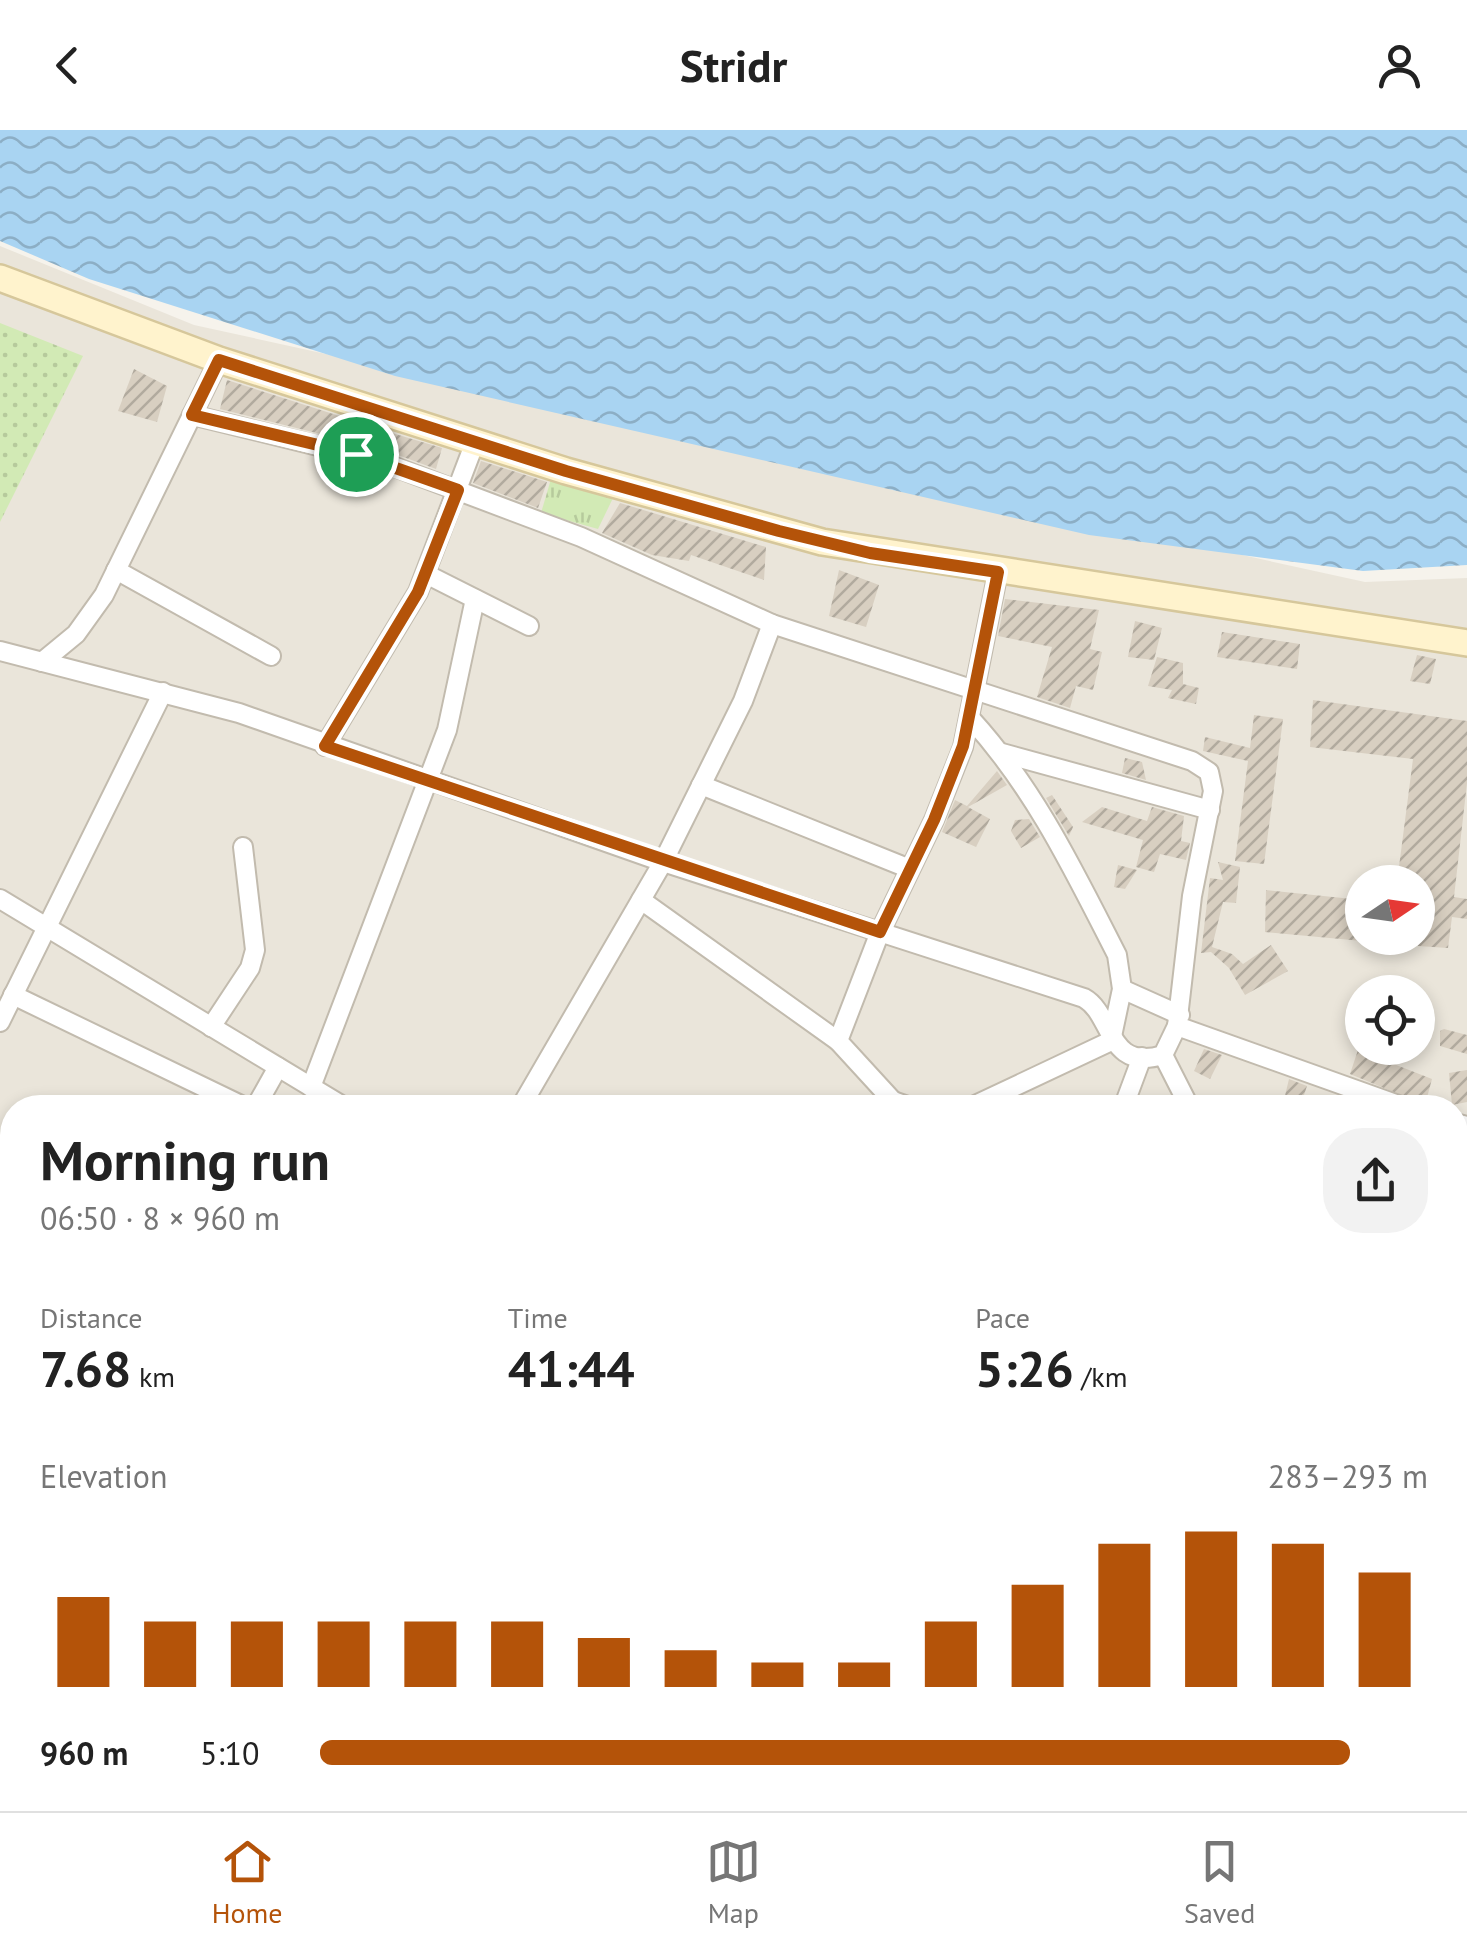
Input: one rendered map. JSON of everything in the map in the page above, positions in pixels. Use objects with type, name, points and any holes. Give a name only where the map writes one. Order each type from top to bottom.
[{"type":"street","points":[[0,278],[219,360],[475,442],[822,542],[1467,643]]},
{"type":"street","points":[[42,662],[76,634],[116,570],[219,360]]},
{"type":"street","points":[[192,415],[356,454],[596,544],[772,624],[1192,761],[1212,777],[1210,810],[1192,896],[1178,1020],[1163,1055]]},
{"type":"street","points":[[325,746],[426,574],[475,442]]},
{"type":"street","points":[[116,570],[271,656]]},
{"type":"street","points":[[838,1040],[880,932],[940,805],[971,719],[998,572]]},
{"type":"street","points":[[426,574],[529,626]]},
{"type":"street","points":[[311,1087],[430,780],[457,696],[475,599]]},
{"type":"street","points":[[528,1095],[663,862],[743,701],[772,624]]},
{"type":"street","points":[[0,651],[239,713],[663,862],[1084,998],[1091,1002],[1111,1041],[1142,1057],[1163,1055]]},
{"type":"street","points":[[0,1022],[162,692]]},
{"type":"street","points":[[971,719],[1001,753],[1038,806],[1118,955],[1122,990],[1111,1041]]},
{"type":"street","points":[[1001,753],[1210,810]]},
{"type":"street","points":[[701,785],[910,869]]},
{"type":"street","points":[[212,1027],[250,968],[256,950],[243,846]]},
{"type":"street","points":[[0,899],[324,1095]]},
{"type":"street","points":[[641,900],[838,1040],[879,1095]]},
{"type":"street","points":[[1122,990],[1178,1020],[1373,1095]]},
{"type":"street","points":[[13,995],[219,1095]]},
{"type":"street","points":[[996,1095],[1111,1041]]},
{"type":"street","points":[[1163,1055],[1183,1095]]},
{"type":"street","points":[[1128,1095],[1142,1057]]},
{"type":"street","points":[[262,1095],[278,1067]]},
{"type":"shaded area","points":[[0,246],[194,325],[1365,582],[1467,578],[1467,1095],[0,1095]]},
{"type":"green space","points":[[0,323],[83,356],[0,522]]},
{"type":"green space","points":[[551,479],[613,498],[598,529],[541,513]]},
{"type":"water","points":[[0,130],[1467,130],[1467,565],[1363,571],[1089,535],[395,376],[89,279],[0,241]]},
{"type":"building","points":[[134,369],[167,386],[157,422],[118,411]]},
{"type":"building","points":[[227,380],[374,427],[365,445],[220,409]]},
{"type":"building","points":[[392,433],[442,448],[436,469],[387,451]]},
{"type":"building","points":[[481,461],[547,482],[538,508],[473,483]]},
{"type":"building","points":[[620,503],[766,547],[764,580],[691,555],[689,561],[652,555],[602,533]]},
{"type":"building","points":[[839,570],[879,585],[866,627],[829,616]]},
{"type":"building","points":[[1005,599],[1099,610],[1090,649],[1102,652],[1093,690],[1076,686],[1070,708],[1037,697],[1052,647],[998,636]]},
{"type":"building","points":[[1135,621],[1162,628],[1154,660],[1128,657]]},
{"type":"building","points":[[1222,632],[1300,644],[1297,669],[1217,657]]},
{"type":"building","points":[[1417,655],[1436,659],[1430,684],[1410,681]]},
{"type":"building","points":[[1157,657],[1183,663],[1183,684],[1199,688],[1196,704],[1168,698],[1172,690],[1148,686]]},
{"type":"building","points":[[1313,700],[1467,721],[1467,783],[1454,897],[1467,899],[1467,919],[1452,917],[1448,948],[1435,947],[1435,865],[1399,865],[1413,759],[1310,747]]},
{"type":"building","points":[[1254,715],[1283,719],[1264,864],[1235,861],[1248,761],[1203,751],[1205,737],[1250,748]]},
{"type":"building","points":[[1125,758],[1142,762],[1146,780],[1122,773]]},
{"type":"building","points":[[997,771],[1007,785],[968,807],[990,819],[976,847],[942,832],[955,800],[967,806]]},
{"type":"building","points":[[1052,795],[1073,827],[1069,836],[1046,798]]},
{"type":"building","points":[[1102,807],[1147,821],[1152,807],[1184,816],[1181,841],[1190,843],[1186,860],[1160,854],[1154,872],[1136,867],[1143,840],[1082,822]]},
{"type":"building","points":[[1029,819],[1040,837],[1021,848],[1011,831],[1015,820]]},
{"type":"building","points":[[1218,862],[1240,867],[1236,903],[1223,902],[1212,947],[1232,954],[1243,964],[1271,945],[1288,971],[1245,995],[1229,968],[1211,952],[1201,953],[1210,878],[1223,880]]},
{"type":"building","points":[[1118,865],[1137,870],[1125,889],[1114,887]]},
{"type":"building","points":[[1266,890],[1345,898],[1345,939],[1265,932]]},
{"type":"building","points":[[1440,1031],[1467,1035],[1467,1054],[1440,1046]]},
{"type":"building","points":[[1204,1049],[1222,1055],[1210,1079],[1194,1071]]},
{"type":"building","points":[[1353,1065],[1396,1065],[1432,1079],[1428,1095],[1401,1095],[1350,1074]]},
{"type":"building","points":[[1467,1070],[1467,1095],[1451,1095],[1449,1073]]},
{"type":"building","points":[[1289,1079],[1307,1086],[1304,1095],[1285,1095]]},
{"type":"route","points":[[219,360],[566,471],[779,531],[870,553],[998,572],[963,746],[934,820],[880,932],[325,746],[418,592],[458,490],[356,454],[192,415],[219,360]]}]
